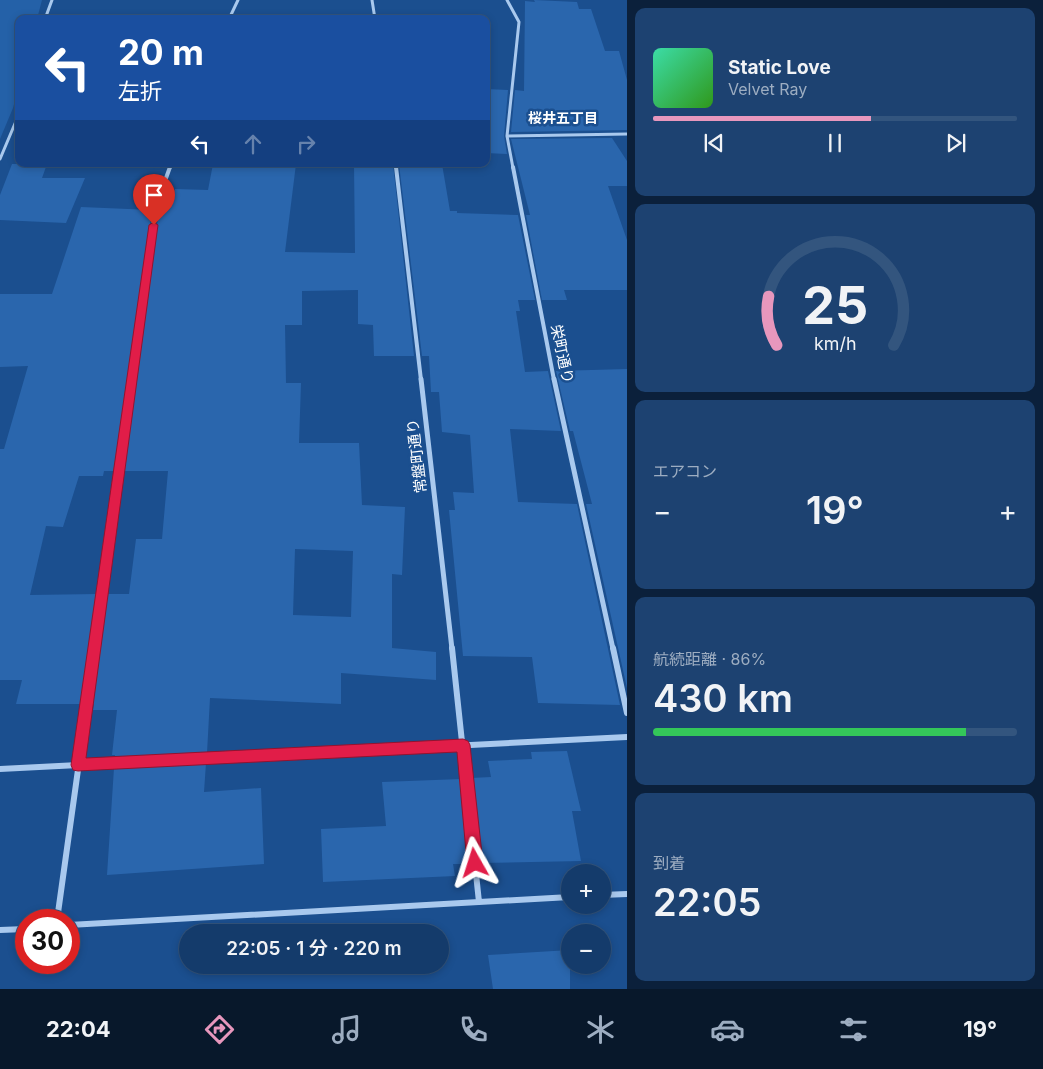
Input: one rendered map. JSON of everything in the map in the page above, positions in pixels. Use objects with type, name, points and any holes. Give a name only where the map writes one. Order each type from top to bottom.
[{"type":"street","points":[[46,15],[52,0]]},
{"type":"street","points":[[231,15],[238,0]]},
{"type":"street","points":[[372,0],[374,15]]},
{"type":"street","name":"栄町通り","points":[[507,0],[519,22],[507,136],[544,334],[627,713]]},
{"type":"street","points":[[0,159],[15,123]]},
{"type":"street","points":[[507,136],[626,135]]},
{"type":"street","points":[[58,909],[156,206],[170,167]]},
{"type":"street","name":"常盤町通り","points":[[396,167],[463,745],[479,902]]},
{"type":"street","points":[[0,769],[627,737]]},
{"type":"street","points":[[611,895],[627,894]]},
{"type":"street","points":[[80,924],[561,897]]},
{"type":"street","points":[[0,930],[15,929]]},
{"type":"shaded area","points":[[0,0],[42,0],[38,15],[15,15],[15,100],[0,139]]},
{"type":"building","points":[[534,0],[577,2],[579,9],[591,9],[605,51],[619,51],[627,80],[627,130],[511,132],[515,90],[524,91],[525,1],[535,2]]},
{"type":"building","points":[[490,89],[508,90],[504,136],[507,154],[490,153]]},
{"type":"building","points":[[612,138],[627,161],[627,186],[608,186],[627,240],[627,290],[564,290],[567,300],[542,300],[526,215],[530,215],[511,139]]},
{"type":"building","points":[[12,164],[15,164],[15,167],[46,167],[42,178],[85,178],[66,223],[0,220],[0,195]]},
{"type":"building","points":[[212,167],[296,167],[285,252],[355,253],[354,167],[393,167],[414,356],[374,356],[373,325],[358,324],[358,290],[302,291],[302,325],[285,325],[286,383],[301,383],[299,443],[359,443],[362,505],[405,507],[402,575],[392,574],[392,648],[436,652],[436,680],[341,673],[341,704],[210,698],[207,753],[115,758],[115,755],[112,755],[117,710],[93,710],[94,704],[92,704],[107,594],[129,594],[136,539],[162,539],[168,471],[124,471],[159,210],[169,210],[175,189],[208,190]],"holes":[[[295,549],[353,551],[351,617],[293,615]]]},
{"type":"building","points":[[399,167],[443,167],[450,211],[457,211],[457,213],[518,215],[535,300],[518,300],[520,311],[516,311],[525,372],[548,371],[561,431],[510,429],[518,502],[577,504],[620,705],[538,703],[532,657],[463,656],[449,510],[455,510],[453,492],[474,493],[470,435],[442,432],[439,392],[431,392],[429,356],[422,356]]},
{"type":"building","points":[[81,207],[152,210],[115,471],[104,471],[103,476],[79,476],[63,527],[46,526],[30,595],[98,594],[82,704],[16,704],[22,680],[0,680],[0,449],[4,449],[28,366],[0,367],[0,294],[52,294]]},
{"type":"building","points":[[627,369],[627,688],[586,504],[592,504],[573,431],[570,431],[556,371]]},
{"type":"building","points":[[567,751],[581,811],[572,811],[581,861],[480,863],[471,778],[491,777],[488,761],[532,759],[531,752]]},
{"type":"building","points":[[206,763],[204,792],[261,788],[264,864],[107,875],[114,768]]},
{"type":"building","points":[[461,779],[470,864],[453,864],[455,876],[323,882],[321,829],[386,826],[382,782]]},
{"type":"building","points":[[561,951],[561,974],[570,974],[570,989],[493,989],[488,955]]},
{"type":"district","name":"桜井五丁目","points":[[563,118]]},
{"type":"route","points":[[154,225],[78,765],[463,745],[475,863]]}]
